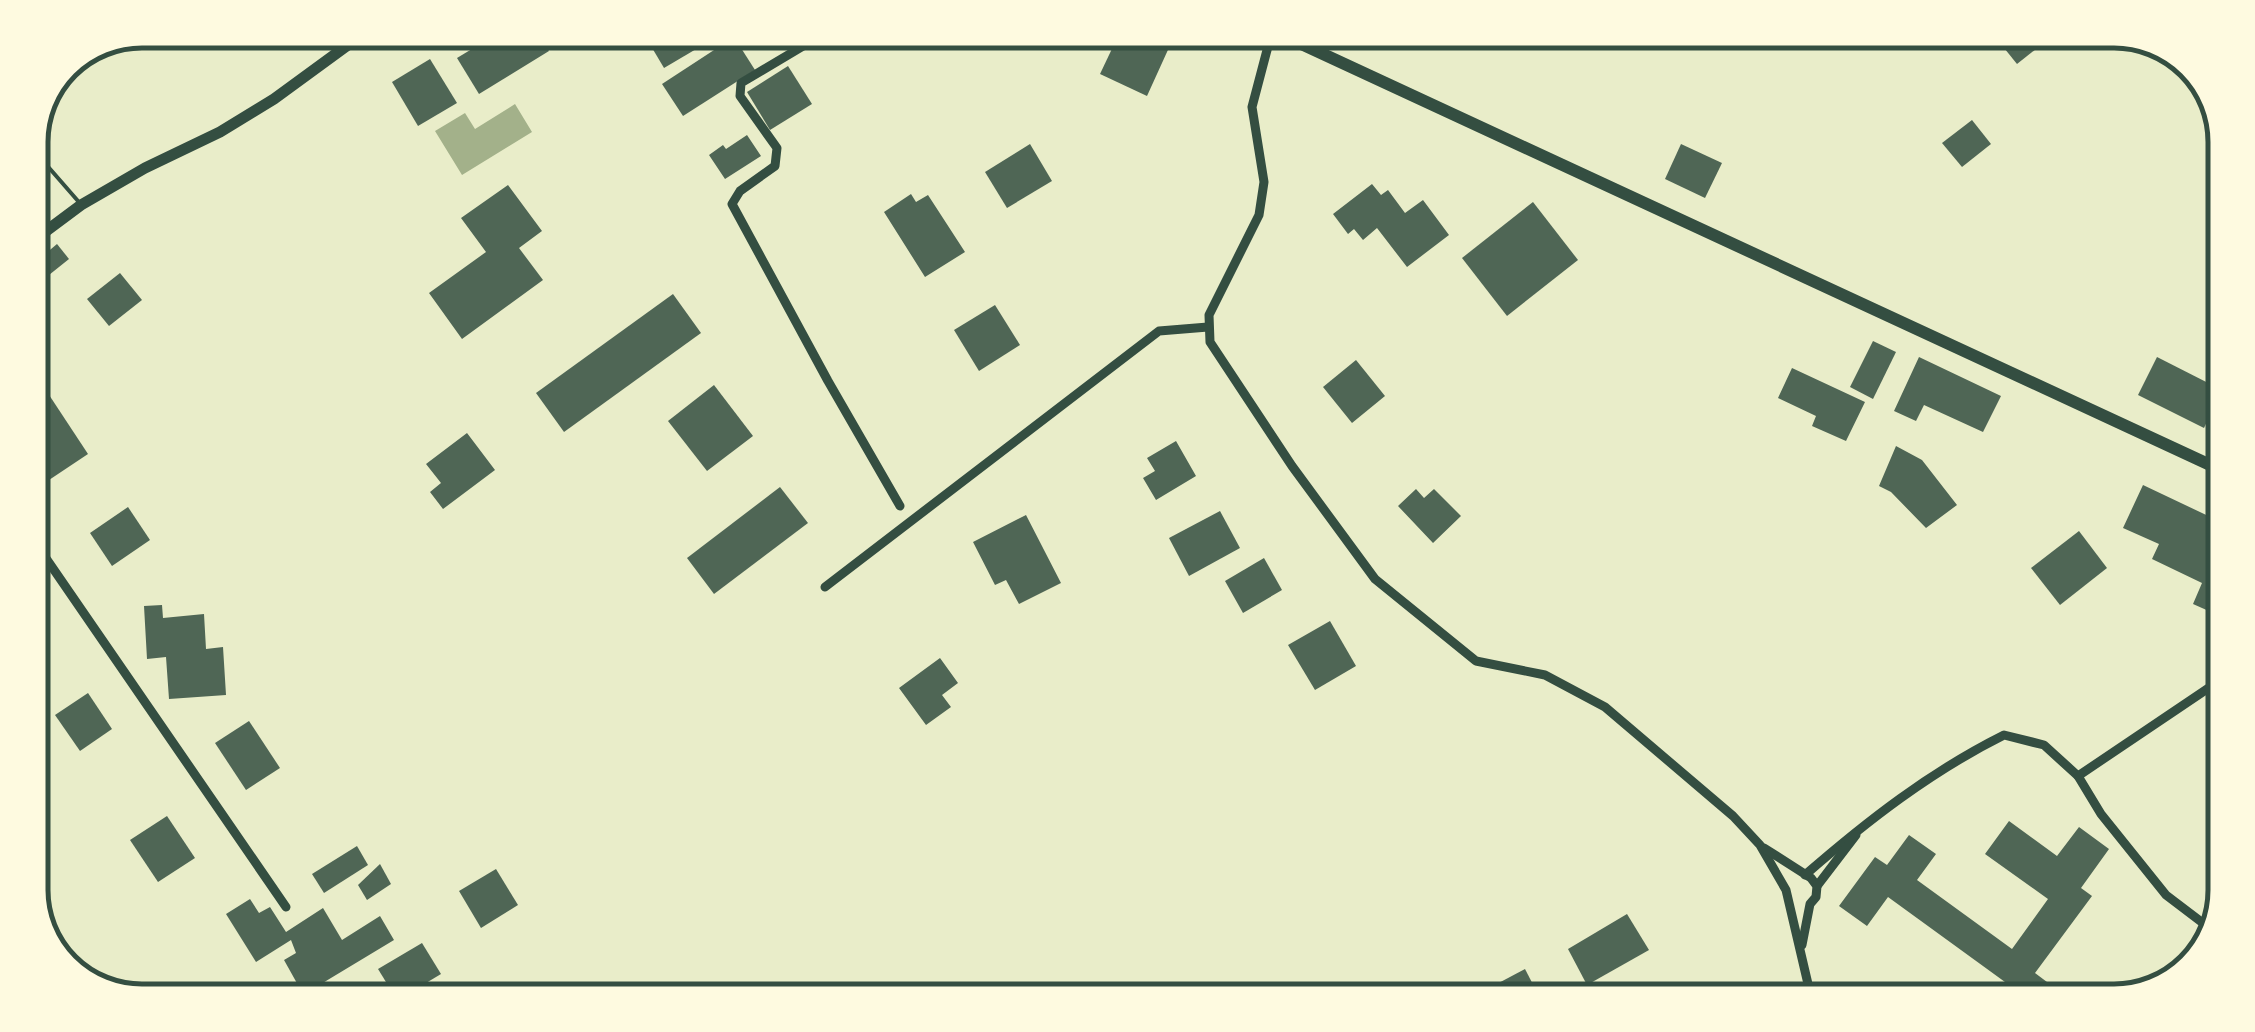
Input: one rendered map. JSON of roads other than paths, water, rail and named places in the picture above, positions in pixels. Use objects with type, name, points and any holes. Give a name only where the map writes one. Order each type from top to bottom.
[{"type":"main road","points":[[1321,48],[2207,464]]},
{"type":"street","points":[[48,230],[81,205],[145,168],[274,99],[344,48]]},
{"type":"street","points":[[800,48],[740,83],[740,96],[777,148],[774,166],[740,191],[732,204],[900,506]]},
{"type":"street","points":[[1268,48],[1252,108],[1264,182],[1258,215],[1209,315],[1210,342],[1292,466],[1376,579],[1476,661],[1545,674],[1605,707],[1733,816],[1760,845],[1817,886]]},
{"type":"street","points":[[825,586],[1159,331],[1208,328]]},
{"type":"street","points":[[48,560],[286,907]]},
{"type":"street","points":[[2078,776],[2208,690]]},
{"type":"street","points":[[1808,984],[1788,894],[1792,878],[1804,875],[1863,824],[1954,760],[2004,735],[2044,745],[2078,776],[2102,814],[2166,896],[2202,922]]},
{"type":"street","points":[[1801,953],[1817,886],[1863,824]]},
{"type":"street","points":[[1760,845],[1788,894],[1799,906],[1810,904]]},
{"type":"lane","points":[[48,167],[81,205]]}]
